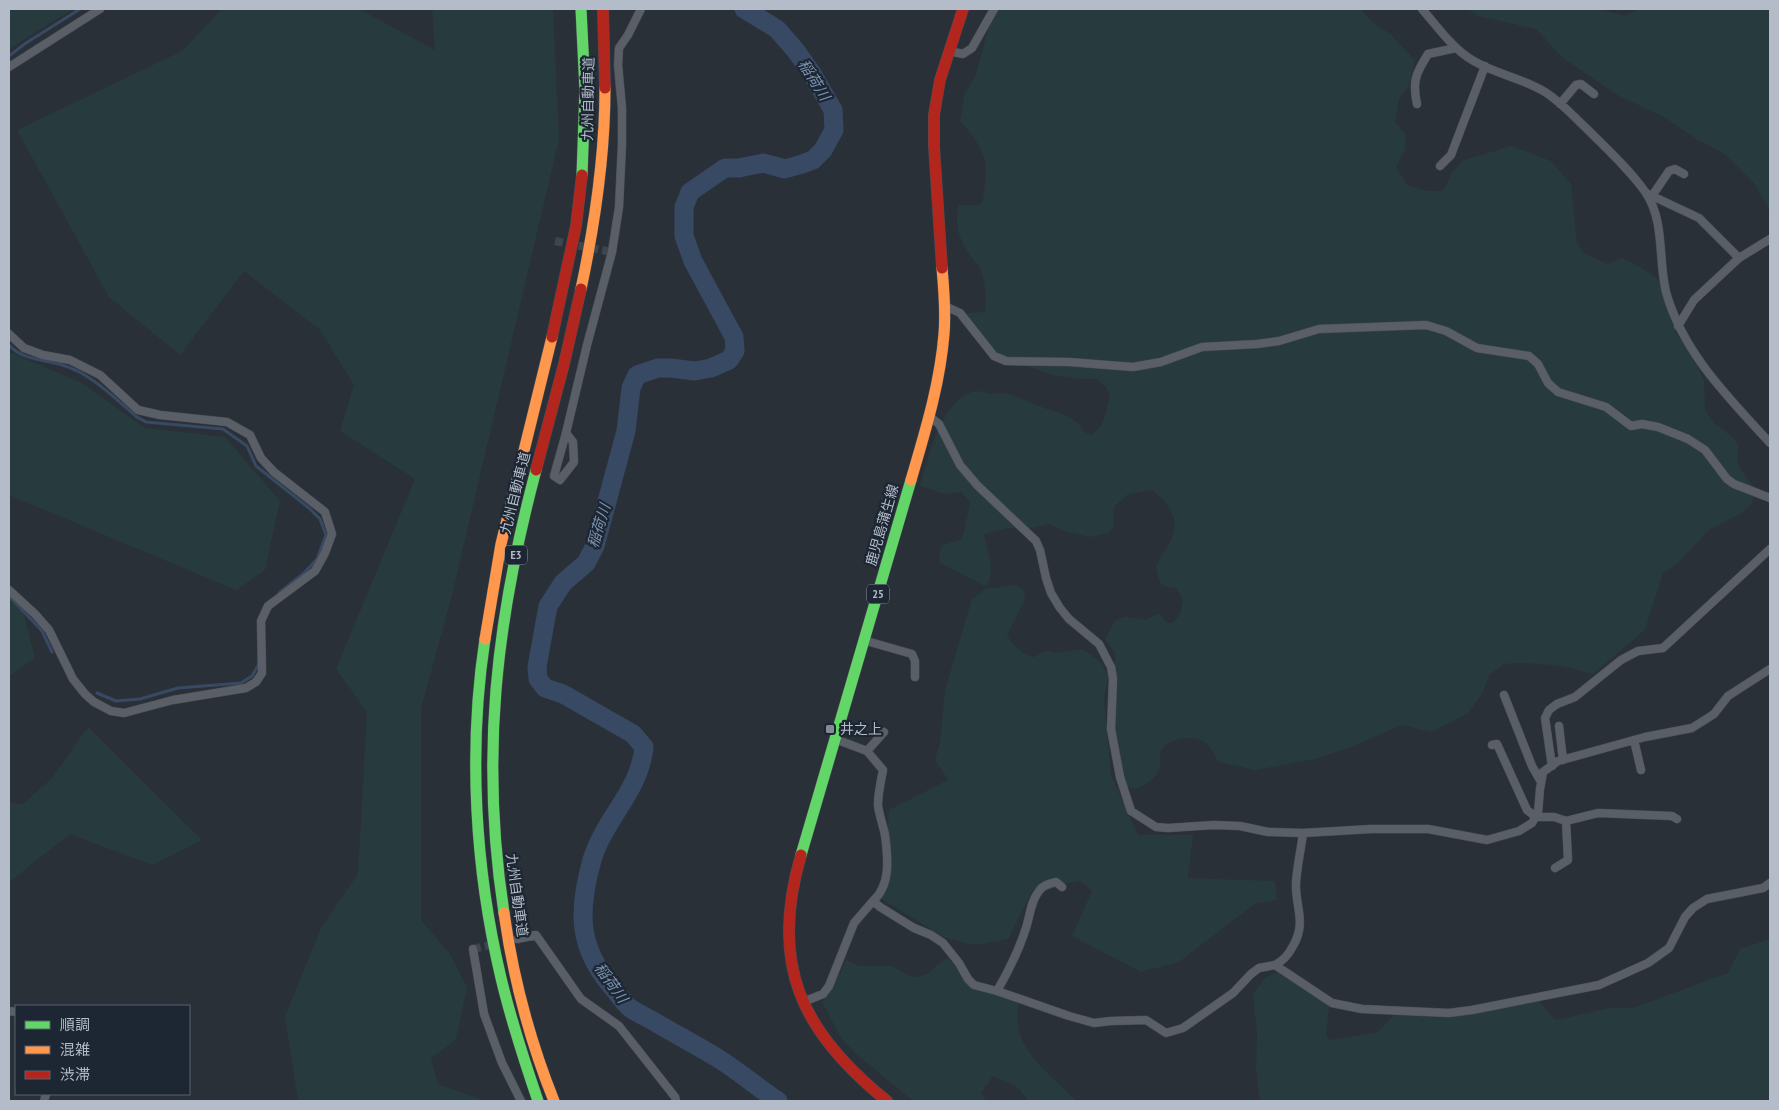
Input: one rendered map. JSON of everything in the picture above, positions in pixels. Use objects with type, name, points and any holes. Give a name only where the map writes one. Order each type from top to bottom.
[{"type":"main road","name":"九州自動車道","points":[[538,1101],[510,1020],[496,961],[486,903],[478,831],[475,764],[477,710],[483,644],[492,591],[505,528],[552,341],[576,225],[584,163],[587,102],[581,9]]},
{"type":"main road","name":"九州自動車道","points":[[554,1101],[525,1015],[511,958],[500,900],[492,829],[491,746],[498,646],[507,594],[579,298],[593,228],[601,166],[605,102],[603,9]]},
{"type":"main road","name":"鹿児島蒲生線","points":[[887,1101],[856,1075],[817,1030],[802,1002],[790,952],[788,927],[790,900],[796,872],[937,384],[945,332],[945,306],[934,146],[934,115],[940,80],[963,9]]},
{"type":"street","points":[[9,67],[100,9]]},
{"type":"street","points":[[566,433],[573,442],[574,462],[560,480],[554,476],[612,252],[619,207],[622,108],[618,65],[619,48],[641,9]]},
{"type":"street","points":[[949,51],[963,54],[972,48],[994,9]]},
{"type":"street","points":[[1422,9],[1456,48],[1471,60],[1536,87],[1560,104],[1610,151],[1649,194],[1656,210],[1662,272],[1671,308],[1678,326],[1709,375],[1770,442]]},
{"type":"street","points":[[1417,104],[1414,90],[1415,77],[1428,54],[1456,48]]},
{"type":"street","points":[[1440,166],[1451,155],[1485,66]]},
{"type":"street","points":[[1560,104],[1576,85],[1581,84],[1594,94]]},
{"type":"street","points":[[1649,194],[1669,171],[1675,169],[1684,174]]},
{"type":"street","points":[[1649,194],[1699,218],[1740,258]]},
{"type":"street","points":[[1678,326],[1694,300],[1740,258],[1770,239]]},
{"type":"street","points":[[945,306],[960,313],[994,356],[1006,361],[1069,362],[1133,367],[1161,362],[1202,347],[1279,341],[1319,329],[1426,325],[1446,331],[1478,348],[1529,356],[1538,364],[1548,383],[1558,392],[1606,407],[1631,426],[1642,424],[1658,427],[1688,439],[1704,450],[1727,479],[1734,484],[1770,498]]},
{"type":"street","points":[[9,334],[24,348],[43,355],[70,360],[100,375],[138,410],[160,415],[227,422],[250,435],[261,458],[274,472],[325,512],[332,534],[326,553],[315,571],[268,606],[261,621],[262,673],[256,682],[246,688],[173,700],[124,712],[111,711],[94,702],[85,694],[73,679],[49,630],[36,614],[9,590]]},
{"type":"street","points":[[929,416],[938,424],[960,466],[977,485],[1036,541],[1051,593],[1060,608],[1069,619],[1099,644],[1111,667],[1113,679],[1111,729],[1120,777],[1132,811],[1156,827],[1240,826],[1268,832],[1303,833],[1371,829],[1428,829],[1487,840],[1519,831],[1532,823],[1538,813],[1541,782],[1544,772],[1558,761],[1634,740],[1692,728],[1714,714],[1728,696],[1770,669]]},
{"type":"street","points":[[1552,766],[1545,718],[1549,710],[1557,704],[1575,698],[1621,660],[1638,651],[1662,648],[1770,549]]},
{"type":"street","points":[[863,640],[912,654],[915,661],[915,677]]},
{"type":"street","points":[[1504,695],[1532,766],[1541,782]]},
{"type":"street","points":[[1559,726],[1563,760]]},
{"type":"street","points":[[867,751],[884,732]]},
{"type":"street","points":[[802,1002],[823,994],[829,986],[854,923],[880,895],[887,880],[885,835],[878,805],[879,787],[883,770],[867,751],[835,739]]},
{"type":"street","points":[[1634,740],[1641,770]]},
{"type":"street","points":[[1492,745],[1497,744],[1527,810],[1536,816],[1554,817],[1566,821],[1598,814],[1672,816],[1677,819]]},
{"type":"street","points":[[1554,868],[1568,860],[1566,821]]},
{"type":"street","points":[[873,901],[880,908],[943,943],[974,985],[1094,1023],[1146,1020],[1166,1033],[1183,1028],[1234,993],[1259,968],[1280,963],[1289,953],[1298,937],[1301,926],[1300,910],[1296,897],[1296,883],[1303,833]]},
{"type":"street","points":[[997,991],[1008,972],[1026,930],[1029,913],[1038,892],[1044,886],[1056,882],[1062,887]]},
{"type":"street","points":[[1275,965],[1332,1003],[1362,1009],[1449,1013],[1472,1010],[1599,986],[1648,963],[1669,948],[1685,917],[1693,908],[1707,899],[1763,888],[1770,883]]},
{"type":"street","points":[[517,940],[536,935],[581,999],[620,1026],[675,1097],[676,1101]]},
{"type":"street","points":[[472,949],[484,1014],[502,1063],[521,1101]]},
{"type":"green space","points":[[9,9],[73,9],[9,49]]},
{"type":"green space","points":[[222,9],[359,9],[435,50],[432,9],[553,9],[559,139],[452,595],[421,709],[421,920],[450,954],[467,988],[456,1039],[431,1059],[438,1084],[485,1101],[298,1101],[285,1016],[322,926],[358,874],[367,712],[336,669],[415,479],[340,431],[354,385],[320,330],[244,271],[180,355],[109,297],[17,130],[182,51]]},
{"type":"green space","points":[[994,9],[1361,9],[1371,21],[1390,34],[1415,60],[1409,86],[1399,99],[1395,122],[1406,135],[1405,149],[1396,167],[1407,185],[1428,191],[1443,191],[1453,171],[1464,160],[1512,146],[1551,161],[1571,184],[1577,243],[1584,253],[1607,264],[1623,258],[1658,279],[1676,332],[1704,380],[1705,410],[1715,424],[1734,438],[1739,447],[1737,457],[1739,467],[1756,490],[1751,505],[1740,514],[1709,530],[1680,561],[1663,573],[1645,630],[1593,674],[1563,666],[1523,663],[1504,664],[1489,675],[1482,694],[1467,714],[1431,732],[1402,725],[1353,746],[1316,759],[1255,770],[1218,762],[1210,747],[1202,740],[1183,738],[1171,742],[1161,750],[1160,767],[1154,778],[1138,788],[1127,787],[1115,738],[1113,716],[1115,653],[1105,639],[1115,621],[1125,617],[1146,620],[1157,614],[1161,615],[1167,623],[1172,623],[1180,614],[1183,600],[1176,588],[1167,587],[1160,583],[1156,567],[1168,546],[1174,529],[1173,515],[1170,508],[1152,490],[1128,494],[1114,507],[1113,528],[1109,533],[1090,537],[1067,532],[1049,524],[1032,528],[1008,528],[984,534],[991,568],[989,581],[985,586],[940,563],[939,555],[942,545],[960,540],[964,533],[970,502],[961,492],[944,494],[920,486],[938,430],[954,404],[965,395],[977,391],[988,394],[1001,393],[1012,395],[1070,418],[1084,432],[1092,435],[1102,424],[1110,395],[1106,387],[1096,379],[1053,375],[999,356],[968,320],[967,313],[985,312],[986,297],[981,271],[961,239],[957,226],[957,212],[959,205],[979,205],[983,201],[985,166],[984,158],[976,141],[960,121],[964,95],[975,77]]},
{"type":"green space","points":[[1467,9],[1605,9],[1606,11],[1625,16],[1638,9],[1770,9],[1770,210],[1753,182],[1725,154],[1698,140],[1662,116],[1619,96],[1563,58],[1536,29],[1478,16]]},
{"type":"green space","points":[[9,352],[82,383],[145,428],[225,437],[280,501],[265,570],[236,590],[9,495]]},
{"type":"green space","points":[[1017,585],[1024,591],[1025,599],[1007,635],[1018,649],[1034,657],[1045,651],[1056,653],[1083,649],[1102,663],[1108,677],[1104,699],[1111,775],[1138,835],[1193,835],[1188,878],[1275,881],[1277,900],[1256,903],[1179,962],[1141,972],[1072,936],[1092,891],[1080,881],[1033,890],[1008,939],[975,945],[945,938],[882,899],[889,810],[948,780],[935,760],[940,743],[945,690],[972,599],[985,589]]},
{"type":"green space","points":[[9,598],[22,607],[35,658],[9,676]]},
{"type":"green space","points":[[88,727],[202,840],[152,865],[70,834],[9,882],[9,802],[23,804],[52,778]]},
{"type":"green space","points":[[1770,939],[1770,1101],[1260,1101],[1256,1069],[1257,1033],[1253,994],[1266,977],[1278,972],[1326,1003],[1329,1007],[1326,1036],[1330,1040],[1377,1033],[1394,1015],[1539,1001],[1555,1020],[1610,1008],[1633,1008],[1728,973],[1740,949]]},
{"type":"green space","points":[[947,958],[969,985],[1019,1004],[1017,1019],[1019,1033],[1025,1046],[1044,1070],[1077,1101],[1029,1101],[1017,1087],[993,1076],[981,1093],[987,1101],[913,1101],[855,1053],[841,1038],[822,1002],[831,991],[846,960],[859,966],[892,966],[910,976],[917,977],[928,974]]},
{"type":"waterway","points":[[9,56],[80,9]]},
{"type":"waterway","name":"稲荷川","points":[[744,9],[777,29],[796,51],[811,72],[833,110],[834,130],[823,150],[813,160],[785,169],[763,163],[739,168],[725,168],[690,192],[684,207],[684,236],[693,261],[734,337],[735,351],[729,360],[711,368],[695,371],[658,368],[637,375],[631,388],[626,431],[595,546],[586,563],[563,583],[548,606],[537,667],[538,679],[545,688],[563,694],[633,734],[644,747],[636,777],[598,845],[587,878],[584,895],[584,927],[587,943],[601,973],[630,1008],[719,1059],[778,1101]]},
{"type":"waterway","points":[[9,345],[26,356],[62,365],[83,374],[146,422],[223,429],[247,446],[256,466],[309,508],[320,519],[326,535],[317,559],[304,573],[279,593]]},
{"type":"waterway","points":[[9,596],[42,631],[52,652]]},
{"type":"waterway","points":[[97,693],[116,701],[140,699],[178,688],[241,683],[252,676],[259,664]]},
{"type":"tunnel","points":[[555,241],[612,252]]},
{"type":"tunnel","points":[[473,949],[495,944]]},
{"type":"traffic: fast","points":[[581,9],[585,90],[582,175]]},
{"type":"traffic: fast","points":[[504,913],[493,799],[493,744],[496,690],[502,635],[511,581],[536,470]]},
{"type":"traffic: fast","points":[[801,855],[911,480]]},
{"type":"traffic: fast","points":[[485,639],[477,723],[476,766],[480,852],[485,895],[501,978],[518,1040],[538,1101]]},
{"type":"traffic: slow","points":[[581,289],[598,189],[605,113],[605,88]]},
{"type":"traffic: slow","points":[[911,480],[931,408],[942,353],[945,317],[942,268]]},
{"type":"traffic: slow","points":[[485,639],[501,544],[552,337]]},
{"type":"traffic: slow","points":[[504,913],[523,1009],[554,1101]]},
{"type":"traffic: jam","points":[[603,9],[605,88]]},
{"type":"traffic: jam","points":[[942,268],[934,146],[934,115],[940,80],[963,9]]},
{"type":"traffic: jam","points":[[552,337],[576,226],[582,175]]},
{"type":"traffic: jam","points":[[536,470],[564,364],[581,289]]},
{"type":"traffic: jam","points":[[801,855],[792,894],[789,930],[791,963],[800,993],[814,1022],[833,1049],[857,1075],[887,1101]]},
{"type":"place","name":"井之上","points":[[830,729]]}]
